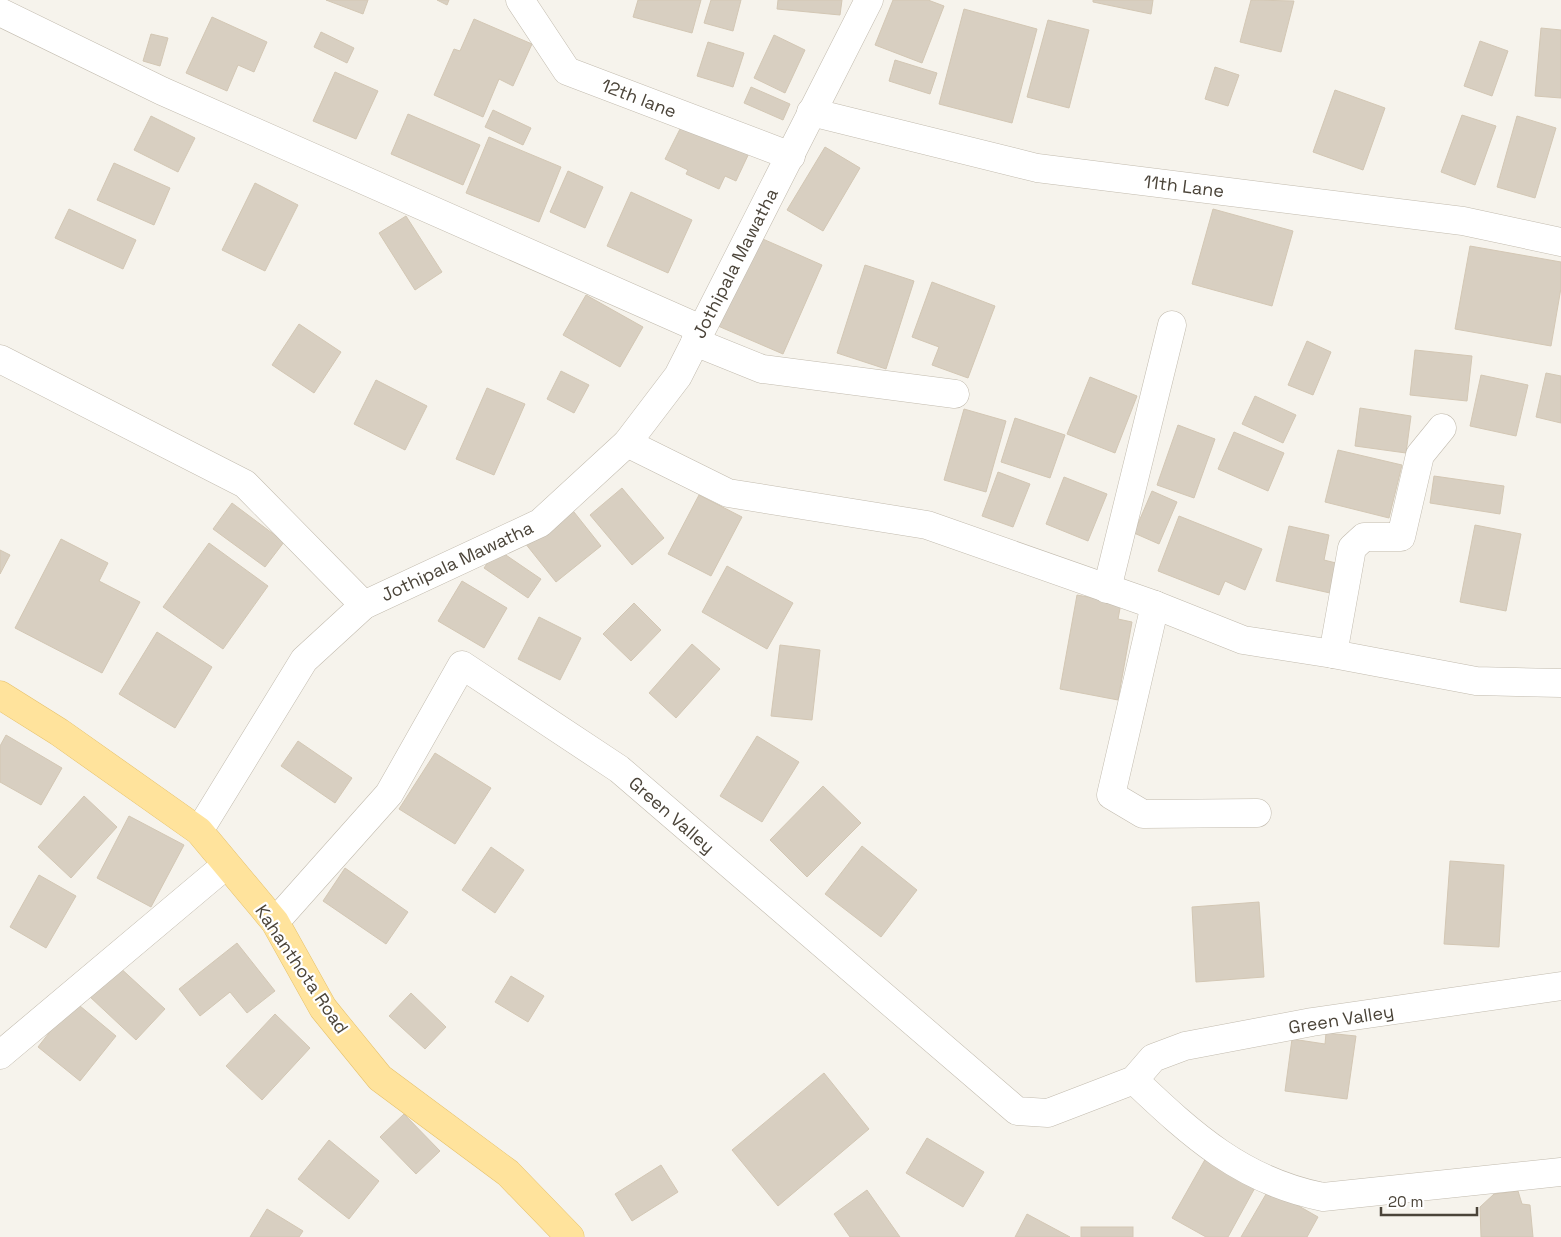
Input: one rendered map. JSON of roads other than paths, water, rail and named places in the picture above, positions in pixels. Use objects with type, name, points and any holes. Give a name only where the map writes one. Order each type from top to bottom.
[{"type":"main road","name":"Kahanthota Road","points":[[0,695],[59,732],[199,831],[275,922],[323,1008],[380,1078],[508,1172],[570,1237]]},
{"type":"street","name":"12th lane","points":[[520,0],[567,71],[791,156]]},
{"type":"street","name":"Jothipala Mawatha","points":[[199,831],[304,660],[364,605],[540,523],[627,443],[678,376],[869,0]]},
{"type":"street","points":[[0,12],[162,91],[698,335],[762,369],[955,394]]},
{"type":"street","name":"11th Lane","points":[[811,112],[1037,168],[1463,221],[1561,242]]},
{"type":"street","points":[[1107,589],[1172,325]]},
{"type":"street","points":[[0,359],[245,484],[364,605]]},
{"type":"street","points":[[1333,654],[1352,548],[1364,537],[1401,537],[1420,455],[1442,428]]},
{"type":"street","points":[[627,443],[728,493],[927,525],[1155,606],[1243,640],[1333,654],[1476,681],[1561,683]]},
{"type":"street","points":[[1155,606],[1111,796],[1143,814],[1257,813]]},
{"type":"street","name":"Green Valley","points":[[275,922],[389,794],[462,665],[619,769],[1017,1111],[1048,1113],[1134,1080],[1153,1058],[1185,1046],[1312,1022],[1561,986]]},
{"type":"street","points":[[0,1055],[226,865]]},
{"type":"street","points":[[1134,1080],[1179,1123],[1212,1150],[1255,1174],[1294,1192],[1323,1198],[1561,1172]]}]
